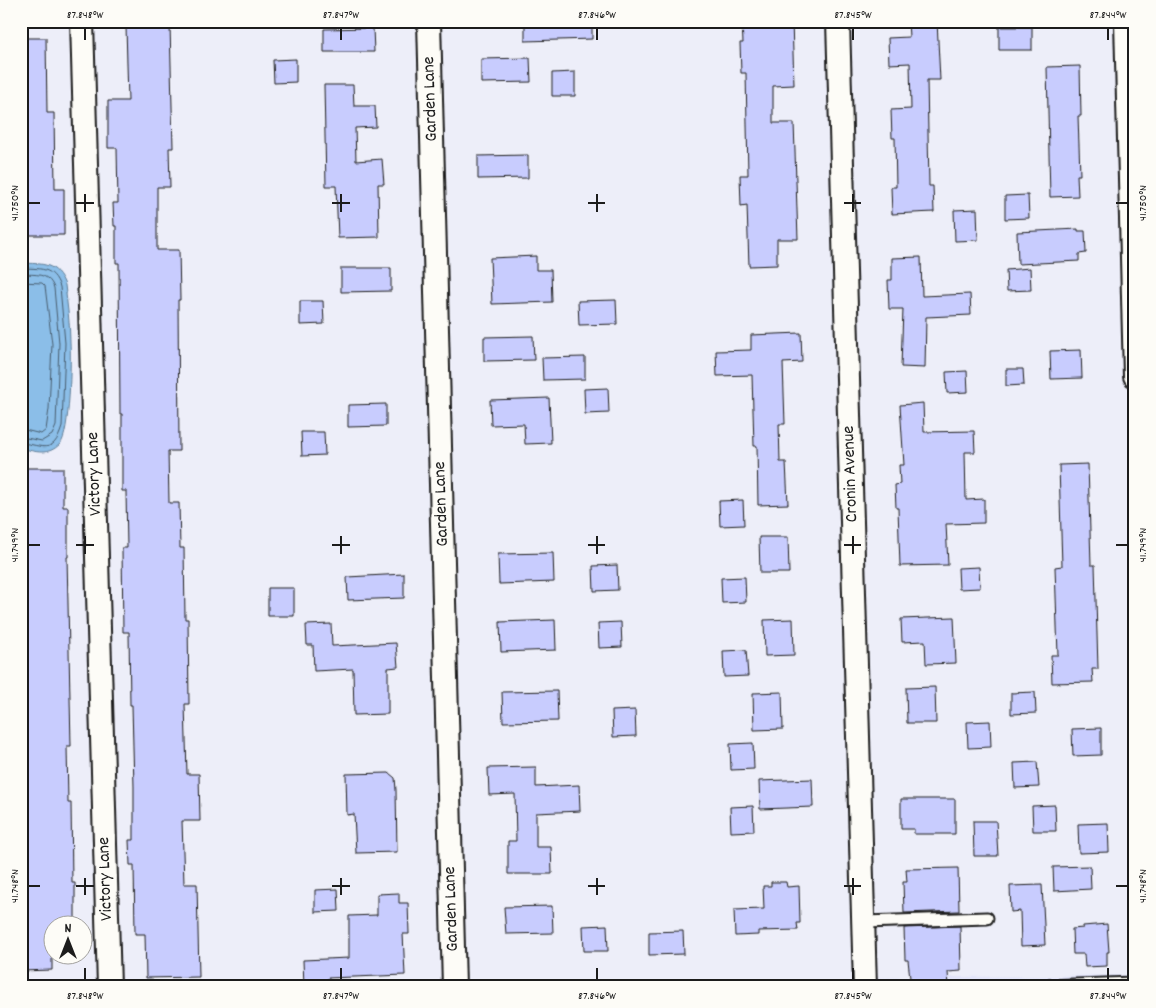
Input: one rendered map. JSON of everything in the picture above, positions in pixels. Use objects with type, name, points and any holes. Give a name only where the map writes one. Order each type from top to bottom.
[{"type":"street","name":"Victory Lane","points":[[82,21],[110,987]]},
{"type":"street","name":"Garden Lane","points":[[429,21],[454,987]]},
{"type":"street","name":"Cronin Avenue","points":[[838,21],[865,987]]},
{"type":"street","points":[[1126,21],[1135,376]]},
{"type":"lane","points":[[864,922],[987,918]]},
{"type":"lane","points":[[1014,987],[1135,983]]},
{"type":"shaded area","points":[[1135,975],[1135,987],[872,987],[872,978]]},
{"type":"water","points":[[21,263],[42,264],[53,268],[65,285],[70,351],[68,412],[66,427],[60,444],[46,452],[21,448]]},
{"type":"building","points":[[525,21],[592,21],[592,39],[525,41]]},
{"type":"building","points":[[742,21],[792,21],[794,85],[773,86],[773,123],[794,123],[798,239],[777,239],[777,265],[749,266],[747,205],[741,206],[740,175],[748,175],[746,73],[741,73],[740,43],[743,43]]},
{"type":"building","points":[[908,21],[937,21],[940,80],[927,80],[929,186],[933,186],[934,212],[892,214],[891,187],[896,187],[895,138],[892,138],[891,110],[911,109],[910,63],[889,64],[888,38],[909,37]]},
{"type":"building","points":[[170,25],[173,148],[169,148],[170,187],[157,187],[157,250],[179,250],[179,451],[168,451],[169,503],[179,503],[180,548],[184,548],[185,619],[188,619],[189,704],[185,704],[187,774],[199,774],[200,821],[182,821],[184,884],[197,884],[199,977],[146,978],[145,934],[135,934],[134,865],[130,865],[129,840],[134,840],[134,787],[129,632],[123,632],[122,548],[127,548],[126,491],[122,491],[119,263],[116,263],[116,226],[114,226],[113,203],[118,203],[117,148],[108,148],[108,101],[128,101],[126,26]]},
{"type":"building","points":[[999,27],[1032,27],[1032,50],[999,50]]},
{"type":"building","points":[[373,28],[374,52],[324,52],[324,29]]},
{"type":"building","points":[[21,38],[46,38],[47,113],[54,113],[55,189],[64,189],[64,235],[21,235]]},
{"type":"building","points":[[530,58],[531,82],[481,83],[481,59]]},
{"type":"building","points":[[296,59],[296,82],[274,83],[273,60]]},
{"type":"building","points":[[1080,66],[1081,116],[1078,116],[1080,175],[1077,175],[1078,196],[1050,197],[1047,67]]},
{"type":"building","points":[[575,72],[575,96],[552,96],[552,73]]},
{"type":"building","points":[[324,85],[353,85],[354,106],[375,106],[376,127],[355,128],[356,161],[382,159],[384,184],[378,184],[379,237],[338,238],[336,186],[326,186]]},
{"type":"building","points":[[528,155],[528,178],[478,179],[478,156]]},
{"type":"building","points":[[1028,195],[1029,218],[1005,219],[1005,196]]},
{"type":"building","points":[[977,209],[978,240],[955,241],[954,210]]},
{"type":"building","points":[[1078,229],[1078,231],[1085,231],[1086,253],[1079,254],[1079,261],[1018,264],[1017,232]]},
{"type":"building","points":[[536,256],[536,270],[551,270],[552,302],[492,304],[490,258]]},
{"type":"building","points":[[921,257],[922,296],[970,294],[971,315],[926,317],[925,368],[901,367],[903,309],[889,309],[888,280],[892,280],[892,258]]},
{"type":"building","points":[[341,268],[391,268],[391,291],[341,292]]},
{"type":"building","points":[[1030,268],[1031,290],[1007,291],[1006,270]]},
{"type":"building","points":[[616,300],[617,324],[579,325],[578,301]]},
{"type":"building","points":[[300,301],[323,301],[324,324],[300,325]]},
{"type":"building","points":[[801,333],[802,362],[783,363],[785,424],[779,424],[780,462],[786,462],[788,504],[758,505],[757,446],[754,446],[752,375],[717,376],[716,351],[751,350],[751,335]]},
{"type":"building","points":[[533,336],[534,360],[484,361],[484,337]]},
{"type":"building","points":[[1081,350],[1082,378],[1051,379],[1050,351]]},
{"type":"building","points":[[585,357],[585,379],[543,380],[542,358]]},
{"type":"building","points":[[1006,369],[1023,369],[1024,385],[1006,386]]},
{"type":"building","points":[[967,371],[968,392],[947,393],[946,372]]},
{"type":"building","points":[[608,388],[609,413],[585,414],[584,389]]},
{"type":"building","points":[[549,398],[551,443],[525,444],[524,424],[491,425],[490,400]]},
{"type":"building","points":[[923,403],[924,432],[974,431],[975,452],[965,452],[966,500],[984,499],[984,523],[946,524],[948,565],[900,566],[898,508],[896,508],[895,485],[900,484],[899,465],[904,465],[900,405]]},
{"type":"building","points":[[386,404],[386,426],[348,427],[348,405]]},
{"type":"building","points":[[301,432],[324,432],[325,455],[302,456]]},
{"type":"building","points":[[1088,464],[1091,565],[1095,565],[1098,669],[1092,669],[1093,682],[1052,683],[1051,655],[1058,655],[1055,567],[1062,566],[1059,465]]},
{"type":"building","points":[[21,468],[63,468],[63,507],[68,507],[67,557],[71,746],[67,746],[68,803],[71,803],[72,883],[75,883],[75,916],[42,916],[42,966],[52,966],[52,970],[21,971]]},
{"type":"building","points":[[743,500],[744,525],[720,526],[719,501]]},
{"type":"building","points":[[759,537],[788,537],[789,573],[760,573]]},
{"type":"building","points":[[553,553],[554,582],[499,584],[498,554]]},
{"type":"building","points":[[617,565],[618,590],[594,591],[593,566]]},
{"type":"building","points":[[979,567],[980,588],[959,589],[958,568]]},
{"type":"building","points":[[404,574],[404,598],[348,600],[347,577]]},
{"type":"building","points":[[745,577],[746,602],[722,603],[721,578]]},
{"type":"building","points":[[268,588],[294,588],[294,616],[268,616]]},
{"type":"building","points":[[954,617],[956,663],[926,664],[925,641],[902,642],[901,619]]},
{"type":"building","points":[[793,619],[794,655],[765,656],[764,620]]},
{"type":"building","points":[[555,620],[556,650],[501,652],[500,622]]},
{"type":"building","points":[[621,622],[622,647],[599,648],[598,623]]},
{"type":"building","points":[[331,624],[332,646],[396,643],[398,667],[388,668],[388,714],[354,715],[353,669],[314,671],[313,645],[307,645],[306,625]]},
{"type":"building","points":[[746,650],[748,676],[724,677],[723,651]]},
{"type":"building","points":[[935,687],[936,723],[907,723],[906,688]]},
{"type":"building","points":[[557,691],[558,721],[503,722],[502,692]]},
{"type":"building","points":[[782,692],[783,729],[754,730],[753,693]]},
{"type":"building","points":[[1035,692],[1036,713],[1011,714],[1011,693]]},
{"type":"building","points":[[635,710],[636,736],[613,737],[612,711]]},
{"type":"building","points":[[990,721],[991,747],[968,748],[967,722]]},
{"type":"building","points":[[1101,728],[1101,755],[1073,756],[1072,729]]},
{"type":"building","points":[[753,743],[754,769],[731,770],[730,744]]},
{"type":"building","points":[[1037,762],[1039,787],[1015,788],[1014,763]]},
{"type":"building","points":[[536,767],[536,787],[579,785],[580,811],[536,813],[536,847],[551,847],[552,874],[508,874],[508,841],[516,841],[515,794],[489,795],[488,768]]},
{"type":"building","points":[[389,773],[395,778],[397,852],[356,853],[354,814],[347,815],[346,774]]},
{"type":"building","points":[[812,779],[813,807],[760,809],[759,781]]},
{"type":"building","points":[[901,799],[955,799],[955,834],[914,834],[914,829],[901,829]]},
{"type":"building","points":[[1055,805],[1056,831],[1033,831],[1032,806]]},
{"type":"building","points":[[753,806],[754,831],[731,832],[730,807]]},
{"type":"building","points":[[973,821],[996,821],[998,856],[974,856]]},
{"type":"building","points":[[1108,823],[1109,852],[1079,853],[1078,824]]},
{"type":"building","points":[[1090,866],[1091,889],[1054,891],[1053,867]]},
{"type":"building","points":[[958,868],[959,911],[904,913],[903,882],[907,882],[906,869]]},
{"type":"building","points":[[771,882],[786,882],[787,887],[799,886],[800,923],[797,923],[798,930],[758,931],[758,935],[735,936],[734,910],[764,909],[763,886],[771,886]]},
{"type":"building","points":[[1042,885],[1045,945],[1021,946],[1020,911],[1011,912],[1010,886]]},
{"type":"building","points":[[338,889],[339,911],[315,912],[315,890]]},
{"type":"building","points":[[399,893],[399,903],[408,903],[409,934],[403,934],[405,975],[328,978],[328,987],[304,987],[303,960],[349,958],[349,916],[377,915],[377,894]]},
{"type":"building","points":[[552,906],[553,933],[506,934],[504,907]]},
{"type":"building","points":[[1107,924],[1109,952],[1107,952],[1107,966],[1085,967],[1084,954],[1073,954],[1072,929]]},
{"type":"building","points":[[607,925],[608,951],[584,951],[583,926]]},
{"type":"building","points":[[960,926],[961,971],[948,972],[949,987],[911,987],[908,960],[905,960],[904,928]]},
{"type":"building","points":[[683,931],[684,954],[649,955],[649,932]]}]
